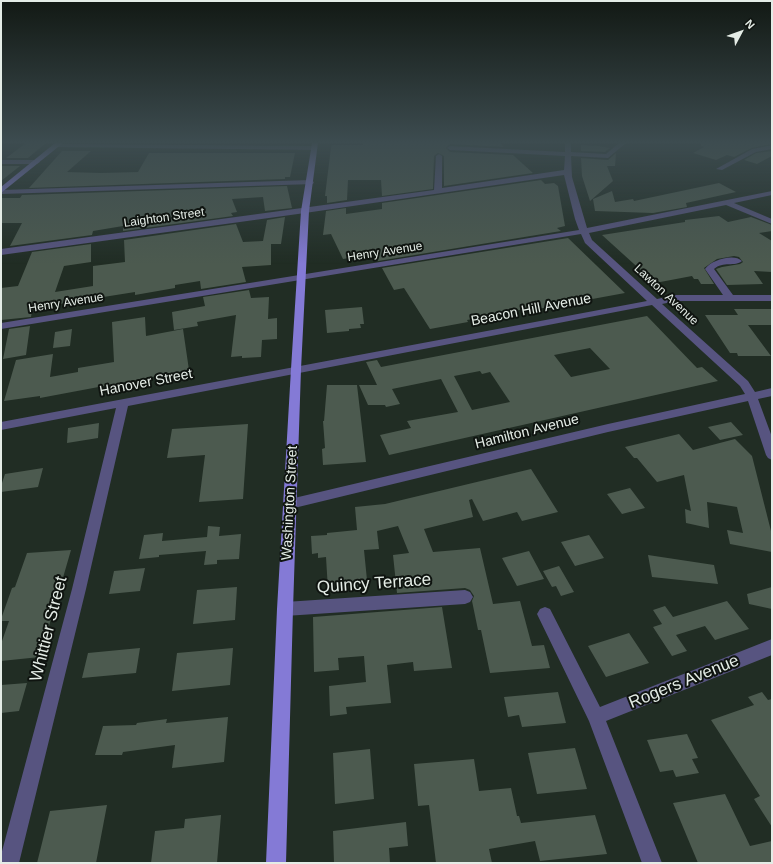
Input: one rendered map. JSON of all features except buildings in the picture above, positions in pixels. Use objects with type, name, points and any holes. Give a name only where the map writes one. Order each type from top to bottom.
[{"type":"main road","points":[[1,191],[11,183]]},
{"type":"main road","name":"Washington Street","points":[[276,863],[285,609],[296,369],[305,211],[310,183]]},
{"type":"street","points":[[1,191],[265,183]]},
{"type":"street","points":[[438,183],[438,191]]},
{"type":"street","name":"Laighton Street","points":[[1,252],[305,211],[491,183]]},
{"type":"street","name":"Lawton Avenue","points":[[571,183],[579,220],[588,241],[744,384],[752,397],[772,455]]},
{"type":"street","name":"Henry Avenue","points":[[1,326],[584,232],[772,193]]},
{"type":"street","points":[[728,203],[772,222]]},
{"type":"street","points":[[731,299],[712,276],[709,269],[713,264],[721,261],[738,261]]},
{"type":"street","name":"Beacon Hill Avenue","points":[[296,369],[676,298],[772,298]]},
{"type":"street","name":"Hanover Street","points":[[1,426],[296,369]]},
{"type":"street","name":"Hamilton Avenue","points":[[290,504],[608,428],[772,392]]},
{"type":"street","name":"Whittier Street","points":[[9,863],[79,589],[123,403]]},
{"type":"street","name":"Quincy Terrace","points":[[285,609],[465,598]]},
{"type":"street","points":[[545,614],[596,718],[652,863]]},
{"type":"street","name":"Rogers Avenue","points":[[596,718],[772,647]]}]
